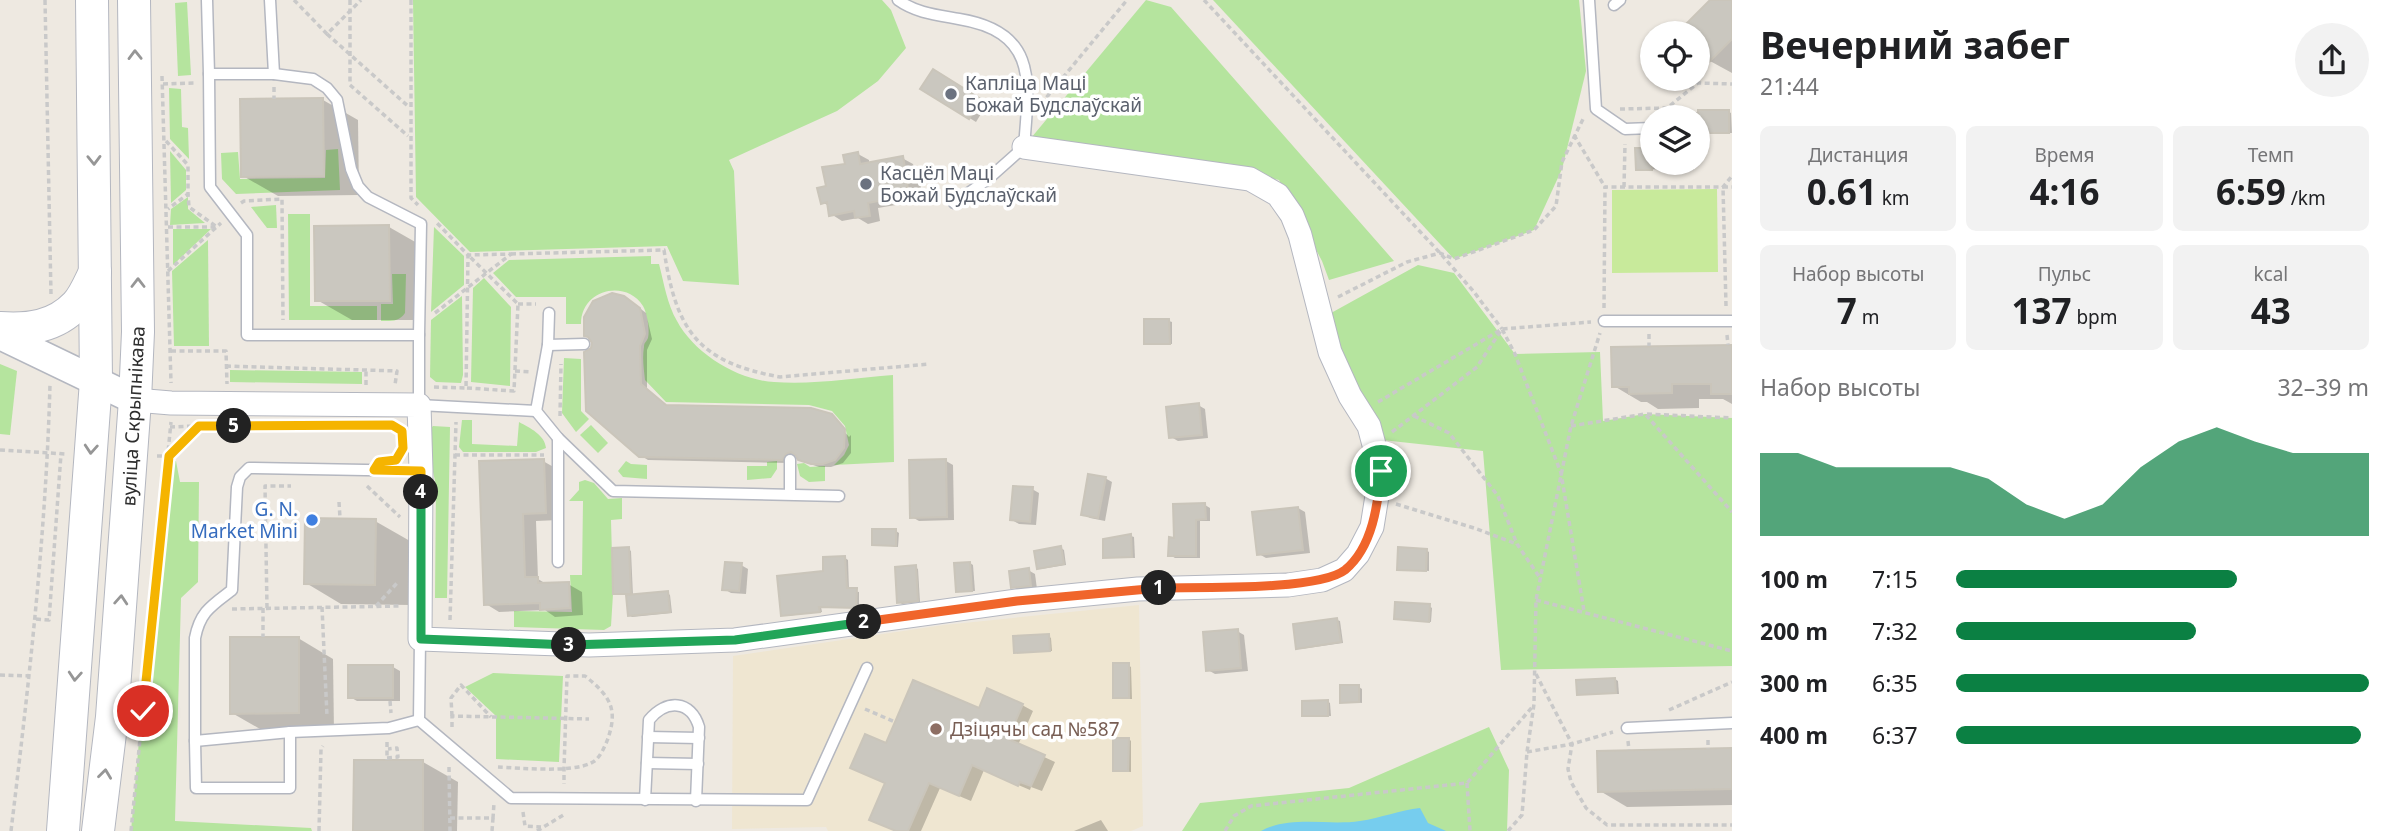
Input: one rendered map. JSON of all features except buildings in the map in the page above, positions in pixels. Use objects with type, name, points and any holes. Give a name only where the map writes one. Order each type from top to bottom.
[{"type":"main road","name":"вуліца Скрыпнікава","points":[[63,831],[96,381],[92,0]]},
{"type":"main road","name":"вуліца Скрыпнікава","points":[[98,831],[112,717],[138,332],[134,0]]},
{"type":"main road","points":[[0,328],[27,330],[55,321],[77,304],[96,270]]},
{"type":"street","points":[[0,335],[135,400],[171,403],[422,395],[421,639],[589,646],[735,640],[1017,601],[1138,589],[1288,585],[1322,580],[1344,570],[1358,554],[1371,527],[1381,471],[1369,426],[1350,396],[1330,352],[1300,235],[1292,215],[1278,195],[1250,178],[1024,147]]},
{"type":"lane","points":[[207,0],[211,187],[247,235],[247,335],[419,335]]},
{"type":"lane","points":[[270,0],[274,74]]},
{"type":"lane","points":[[898,0],[924,13],[978,22],[1011,39],[1024,64],[1028,92],[1024,147],[987,180],[954,204]]},
{"type":"lane","points":[[1589,0],[1596,109],[1625,129],[1640,128]]},
{"type":"lane","points":[[209,74],[274,74],[313,79],[327,88],[337,100],[351,169],[358,186],[368,197],[421,224],[419,335],[422,395],[536,411],[558,438],[613,491],[839,496]]},
{"type":"lane","points":[[536,411],[548,345],[549,313]]},
{"type":"lane","points":[[1604,321],[1729,321]]},
{"type":"lane","points":[[548,345],[584,344]]},
{"type":"lane","points":[[558,438],[558,562]]},
{"type":"lane","points":[[790,460],[790,495]]},
{"type":"lane","points":[[290,732],[290,788],[196,788],[195,638],[198,622],[208,608],[232,590],[237,487],[240,477],[250,468],[421,471]]},
{"type":"lane","points":[[419,720],[421,639]]},
{"type":"lane","points":[[419,720],[511,798],[807,800],[867,668]]},
{"type":"lane","points":[[645,800],[649,720],[656,712],[675,706],[684,707],[696,715],[699,727],[696,801]]},
{"type":"lane","points":[[195,741],[290,732],[388,728],[419,720]]},
{"type":"lane","points":[[1627,728],[1732,723]]},
{"type":"lane","points":[[648,737],[699,738]]},
{"type":"lane","points":[[647,762],[698,764]]},
{"type":"path","points":[[45,0],[51,297],[43,304],[55,321]]},
{"type":"path","points":[[294,0],[327,34],[410,107]]},
{"type":"path","points":[[350,0],[350,85],[410,137]]},
{"type":"path","points":[[327,34],[361,0]]},
{"type":"path","points":[[411,0],[411,198],[420,207]]},
{"type":"path","points":[[1046,98],[1127,0]]},
{"type":"path","points":[[1204,0],[1440,253],[1502,329],[1515,354],[1561,473],[1584,611]]},
{"type":"path","points":[[162,72],[171,351],[226,351],[227,387]]},
{"type":"path","points":[[1319,306],[1407,262],[1440,253],[1454,259],[1534,230],[1556,206],[1562,162],[1582,119],[1596,109],[1668,108],[1698,83],[1732,84]]},
{"type":"path","points":[[274,89],[274,99]]},
{"type":"path","points":[[1624,187],[1625,129]]},
{"type":"path","points":[[1508,831],[1522,816],[1534,704],[1535,600],[1571,426],[1604,321],[1605,187],[1574,135]]},
{"type":"path","points":[[164,139],[188,165],[189,207],[217,227]]},
{"type":"path","points":[[1729,321],[1723,187],[1732,176]]},
{"type":"path","points":[[1605,187],[1732,187]]},
{"type":"path","points":[[167,209],[188,194]]},
{"type":"path","points":[[168,271],[244,201],[282,198],[283,324]]},
{"type":"path","points":[[430,216],[518,304],[540,304]]},
{"type":"path","points":[[167,227],[217,227]]},
{"type":"path","points":[[468,255],[664,250],[671,290],[686,327],[698,342],[738,366],[780,377],[929,364]]},
{"type":"path","points":[[426,320],[511,254]]},
{"type":"path","points":[[466,388],[468,255]]},
{"type":"path","points":[[1726,273],[1732,272]]},
{"type":"path","points":[[422,395],[466,388],[514,391],[518,304]]},
{"type":"path","points":[[1361,413],[1502,329],[1604,321]]},
{"type":"path","points":[[1381,471],[1393,430],[1477,367],[1502,329]]},
{"type":"path","points":[[562,345],[560,414],[564,423]]},
{"type":"path","points":[[12,831],[36,619],[48,454],[51,360]]},
{"type":"path","points":[[226,366],[397,371],[393,387]]},
{"type":"path","points":[[366,370],[366,391]]},
{"type":"path","points":[[171,386],[182,386]]},
{"type":"path","points":[[1571,426],[1645,414],[1732,418]]},
{"type":"path","points":[[1645,414],[1732,512]]},
{"type":"path","points":[[1413,415],[1449,433],[1498,496],[1517,544],[1540,578]]},
{"type":"path","points":[[446,421],[456,421],[450,628]]},
{"type":"path","points":[[131,831],[170,427],[199,426],[169,456]]},
{"type":"path","points":[[0,450],[48,454]]},
{"type":"path","points":[[36,619],[49,620],[61,454]]},
{"type":"path","points":[[455,455],[549,455]]},
{"type":"path","points":[[365,484],[374,470]]},
{"type":"path","points":[[365,484],[376,484]]},
{"type":"path","points":[[365,484],[401,517]]},
{"type":"path","points":[[263,637],[265,486],[303,485]]},
{"type":"path","points":[[1378,498],[1517,544]]},
{"type":"path","points":[[339,502],[340,518]]},
{"type":"path","points":[[1535,600],[1732,651]]},
{"type":"path","points":[[323,607],[327,722]]},
{"type":"path","points":[[225,609],[421,608]]},
{"type":"path","points":[[1534,672],[1572,744],[1568,769],[1570,782],[1586,808],[1608,825],[1732,825]]},
{"type":"path","points":[[0,675],[30,676]]},
{"type":"path","points":[[499,774],[491,767],[564,769],[592,763],[603,750],[613,717],[610,702],[603,691],[585,676],[567,676],[565,718],[564,769],[564,784],[553,783]]},
{"type":"path","points":[[445,722],[452,729],[451,698],[461,685],[491,717]]},
{"type":"path","points":[[851,704],[895,722]]},
{"type":"path","points":[[1225,831],[1234,816],[1251,806],[1467,783],[1534,704]]},
{"type":"path","points":[[452,716],[589,719]]},
{"type":"path","points":[[319,831],[321,749],[327,738]]},
{"type":"path","points":[[397,748],[398,757],[387,759],[387,750],[397,748]]},
{"type":"path","points":[[449,760],[450,831]]},
{"type":"path","points":[[1467,783],[1470,831]]},
{"type":"path","points":[[492,831],[494,802]]},
{"type":"path","points":[[523,806],[525,826],[544,827]]},
{"type":"path","points":[[450,818],[492,818]]},
{"type":"path","points":[[1617,825],[1617,831]]},
{"type":"path","points":[[1656,825],[1664,831]]},
{"type":"shaded area","name":"Дзіцячы сад №587","points":[[1139,605],[1143,826],[1131,831],[828,831],[826,827],[732,829],[733,656],[944,625]]},
{"type":"green space","points":[[413,0],[882,0],[891,10],[906,48],[878,81],[837,111],[729,160],[734,171],[739,285],[683,281],[667,246],[470,252],[416,197]]},
{"type":"green space","points":[[1146,0],[1171,7],[1394,261],[1329,280],[1322,261],[1279,180],[1227,168],[1031,138]]},
{"type":"green space","points":[[1213,0],[1579,0],[1586,71],[1562,169],[1534,230],[1454,259]]},
{"type":"green space","points":[[187,2],[191,75],[178,76],[175,3]]},
{"type":"green space","points":[[169,88],[181,89],[182,127],[188,128],[189,159],[170,139]]},
{"type":"green space","points":[[338,149],[340,190],[236,194],[222,179],[221,153],[238,152],[240,179],[325,178],[326,150]]},
{"type":"green space","points":[[170,151],[186,170],[186,190],[171,203]]},
{"type":"green space","points":[[1717,189],[1718,272],[1612,273],[1612,190]]},
{"type":"green space","points":[[188,197],[188,209],[205,223],[170,225],[171,209]]},
{"type":"green space","points":[[276,205],[277,228],[267,228],[251,207]]},
{"type":"green space","points":[[288,214],[310,214],[310,306],[377,306],[377,320],[289,320]]},
{"type":"green space","points":[[434,227],[464,256],[464,285],[431,312]]},
{"type":"green space","points":[[173,229],[211,229],[173,265]]},
{"type":"green space","points":[[208,240],[209,346],[174,346],[172,271]]},
{"type":"green space","points":[[651,256],[651,264],[659,264],[671,308],[685,333],[705,354],[732,370],[760,380],[789,383],[893,375],[894,462],[834,465],[849,445],[845,426],[832,411],[809,405],[666,402],[645,380],[643,351],[648,338],[647,317],[643,306],[635,298],[626,292],[606,292],[588,303],[581,324],[566,324],[566,297],[516,297],[493,273],[509,260]]},
{"type":"green space","points":[[1418,265],[1454,273],[1515,354],[1600,352],[1603,421],[1645,414],[1732,418],[1732,666],[1501,670],[1483,451],[1373,439],[1322,318]]},
{"type":"green space","points":[[392,274],[406,274],[405,313],[391,321],[381,321],[381,304],[393,304]]},
{"type":"green space","points":[[484,278],[511,307],[510,386],[471,382],[473,288]]},
{"type":"green space","points":[[462,296],[461,383],[436,382],[430,377],[431,320]]},
{"type":"green space","points":[[564,358],[581,359],[581,411],[589,419],[576,432],[562,413]]},
{"type":"green space","points":[[0,364],[17,371],[10,435],[0,434]]},
{"type":"green space","points":[[230,370],[362,372],[362,384],[230,382]]},
{"type":"green space","points":[[462,420],[472,420],[472,444],[517,446],[519,422],[540,436],[546,448],[536,452],[463,452],[459,447]]},
{"type":"green space","points":[[591,425],[608,443],[598,453],[580,435]]},
{"type":"green space","points":[[433,426],[450,427],[447,598],[435,598],[436,485],[428,450],[428,431]]},
{"type":"green space","points":[[164,460],[176,461],[180,482],[199,482],[198,582],[181,598],[175,821],[311,828],[312,831],[131,831]]},
{"type":"green space","points":[[626,461],[647,465],[647,479],[623,477],[618,471]]},
{"type":"green space","points":[[777,461],[777,469],[771,478],[747,480],[747,466],[767,466],[767,462]]},
{"type":"green space","points":[[804,463],[810,467],[825,466],[825,481],[809,482],[800,476],[797,464]]},
{"type":"green space","points":[[585,480],[594,483],[608,499],[622,498],[622,519],[611,520],[611,626],[604,630],[514,627],[514,611],[572,612],[570,575],[582,575],[583,501],[569,501],[579,490],[579,482]]},
{"type":"green space","points":[[493,673],[563,676],[559,762],[496,759],[496,716],[465,687]]},
{"type":"green space","points":[[1489,727],[1509,770],[1507,831],[1182,831],[1200,803],[1349,788]]},
{"type":"water","points":[[1420,808],[1428,823],[1446,831],[1261,831],[1285,823],[1360,821]]},
{"type":"place","name":"Капліца Маці Божай Будслаўскай","points":[[951,94]]},
{"type":"place","name":"Касцёл Маці Божай Будслаўскай","points":[[866,184]]},
{"type":"place","name":"G. N. Market Mini","points":[[312,520]]},
{"type":"place","name":"Дзіцячы сад №587","points":[[936,729]]},
{"type":"route","points":[[143,711],[169,456],[199,426],[392,425],[402,431],[403,448],[396,460],[379,462],[374,470],[421,471],[421,639],[589,646],[735,640],[1017,601],[1138,589],[1288,585],[1322,580],[1344,570],[1358,554],[1371,527],[1381,471]]}]
